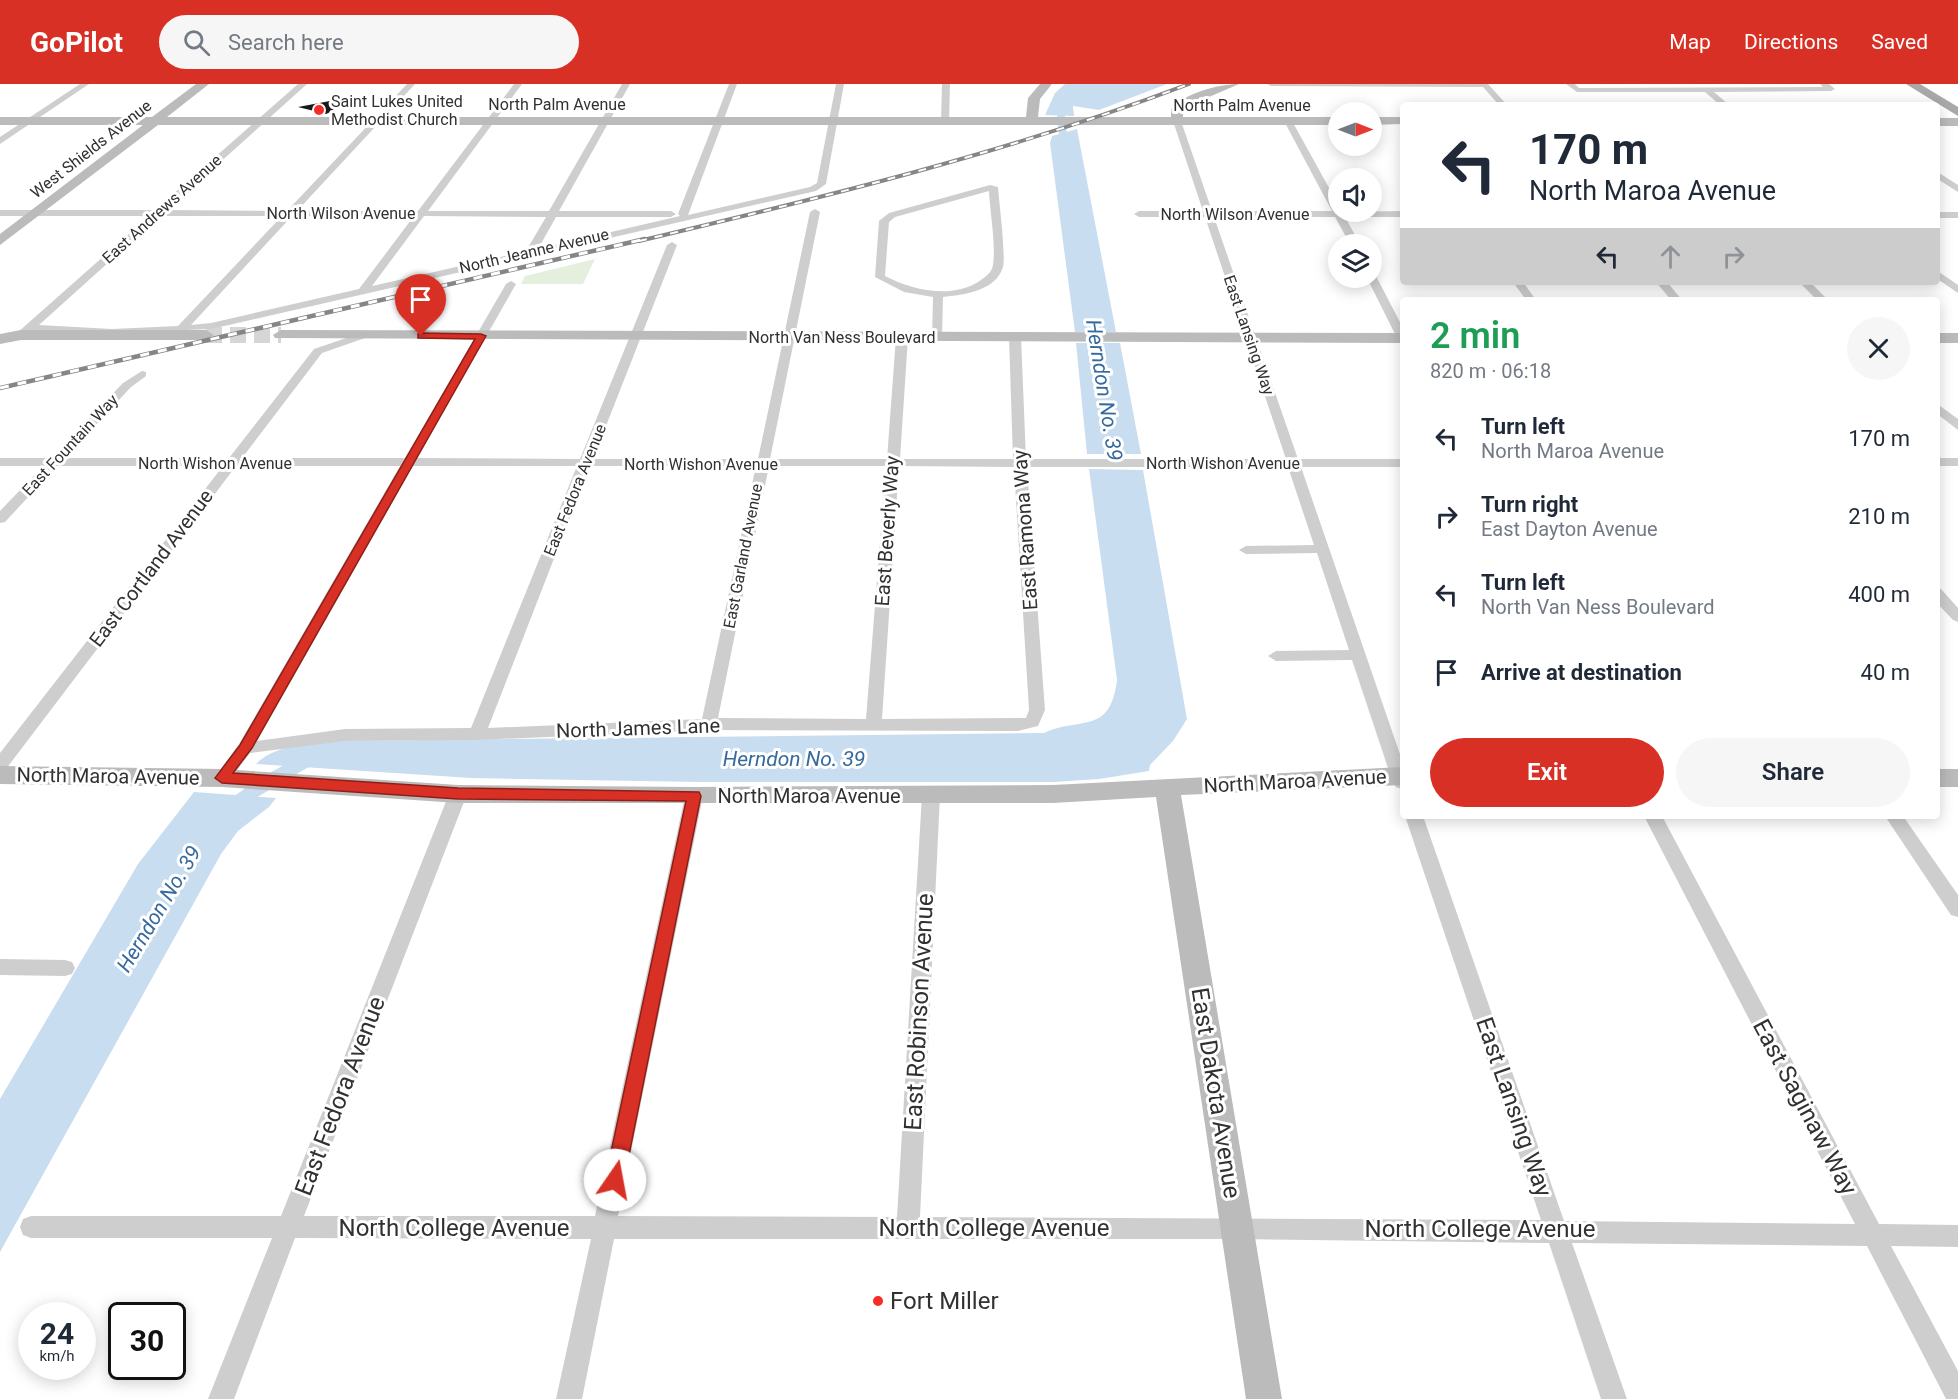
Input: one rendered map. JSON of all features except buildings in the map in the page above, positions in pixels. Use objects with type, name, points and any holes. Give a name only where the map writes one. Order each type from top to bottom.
[{"type":"main road","name":"West Shields Avenue","points":[[0,241],[190,84]]},
{"type":"main road","name":"West Shields Avenue","points":[[0,229],[149,120],[203,84]]},
{"type":"main road","points":[[1043,121],[1034,98],[1046,84]]},
{"type":"main road","points":[[1177,122],[1177,108],[1233,84]]},
{"type":"main road","points":[[1912,84],[1958,112]]},
{"type":"main road","name":"North Palm Avenue","points":[[0,121],[1328,121]]},
{"type":"main road","points":[[1382,121],[1400,122]]},
{"type":"main road","points":[[1940,122],[1958,122]]},
{"type":"main road","points":[[0,330],[74,335],[206,335]]},
{"type":"main road","points":[[0,339],[25,332]]},
{"type":"main road","name":"North Van Ness Boulevard","points":[[281,335],[1400,337]]},
{"type":"main road","points":[[1940,338],[1958,338]]},
{"type":"main road","name":"North Maroa Avenue","points":[[0,775],[222,778],[458,794],[694,796],[1053,794],[1400,778]]},
{"type":"main road","points":[[1940,778],[1958,778]]},
{"type":"main road","name":"East Dakota Avenue","points":[[1167,787],[1264,1399]]},
{"type":"street","points":[[0,141],[85,84]]},
{"type":"street","name":"East Andrews Avenue","points":[[25,332],[303,84]]},
{"type":"street","points":[[181,329],[411,84]]},
{"type":"street","points":[[364,290],[518,84]]},
{"type":"street","points":[[531,252],[626,84]]},
{"type":"street","points":[[684,215],[734,84]]},
{"type":"street","points":[[834,121],[840,84]]},
{"type":"street","points":[[945,121],[946,84]]},
{"type":"street","points":[[1271,84],[1484,84],[1500,102]]},
{"type":"street","points":[[1654,84],[1662,91]]},
{"type":"street","points":[[1740,84],[1749,91]]},
{"type":"street","points":[[1574,87],[1662,91],[1749,91],[1826,87]]},
{"type":"street","points":[[1708,91],[1721,102]]},
{"type":"street","name":"North Jeanne Avenue","points":[[25,332],[181,329],[210,326],[684,215],[818,187],[834,121]]},
{"type":"street","points":[[1288,121],[1328,194]]},
{"type":"street","name":"East Lansing Way","points":[[1177,122],[1358,656],[1400,772]]},
{"type":"street","points":[[1940,177],[1958,189]]},
{"type":"street","points":[[993,187],[998,267],[993,277],[978,286],[938,295],[903,289],[880,277],[884,221],[892,216],[993,187]]},
{"type":"street","name":"East Garland Avenue","points":[[709,724],[815,212]]},
{"type":"street","name":"North Wilson Avenue","points":[[0,213],[684,215]]},
{"type":"street","name":"North Wilson Avenue","points":[[1138,214],[1328,214]]},
{"type":"street","name":"North Wilson Avenue","points":[[1382,214],[1400,214]]},
{"type":"street","points":[[1940,215],[1958,215]]},
{"type":"street","name":"East Fedora Avenue","points":[[477,734],[672,245]]},
{"type":"street","points":[[1940,276],[1958,290]]},
{"type":"street","points":[[222,778],[245,748],[511,284]]},
{"type":"street","points":[[1664,285],[1674,297]]},
{"type":"street","points":[[1807,285],[1820,297]]},
{"type":"street","points":[[1377,288],[1400,333]]},
{"type":"street","points":[[936,337],[938,295]]},
{"type":"street","name":"North Jeanne Avenue","points":[[74,335],[107,330]]},
{"type":"street","name":"East Cortland Avenue","points":[[0,765],[318,351],[361,336]]},
{"type":"street","name":"East Beverly Way","points":[[874,724],[902,337]]},
{"type":"street","name":"East Ramona Way","points":[[1015,337],[1020,463],[1037,710],[1032,722]]},
{"type":"street","name":"East Fountain Way","points":[[0,519],[127,385],[142,374]]},
{"type":"street","points":[[1940,410],[1958,426]]},
{"type":"street","name":"North Wishon Avenue","points":[[0,462],[1400,463]]},
{"type":"street","points":[[1940,462],[1958,462]]},
{"type":"street","points":[[1246,550],[1322,549]]},
{"type":"street","points":[[1940,597],[1958,617]]},
{"type":"street","points":[[1276,656],[1358,656]]},
{"type":"street","name":"North James Lane","points":[[245,748],[345,735],[477,734],[709,724],[1018,725],[1032,722]]},
{"type":"street","name":"East Fedora Avenue","points":[[222,1399],[458,794]]},
{"type":"street","name":"East Robinson Avenue","points":[[908,1228],[931,795]]},
{"type":"street","points":[[569,1399],[694,796]]},
{"type":"street","name":"East Lansing Way","points":[[1415,819],[1614,1399]]},
{"type":"street","name":"East Saginaw Way","points":[[1655,819],[1958,1397]]},
{"type":"street","points":[[1895,819],[1958,910]]},
{"type":"street","points":[[0,967],[65,968]]},
{"type":"street","name":"North College Avenue","points":[[31,1227],[1556,1229],[1958,1236]]},
{"type":"green space","points":[[595,259],[583,284],[521,284],[525,276]]},
{"type":"water","points":[[1065,84],[1167,84],[1099,110],[1073,106],[1074,116],[1045,115],[1055,93]]},
{"type":"water","points":[[1077,129],[1116,332],[1075,332],[1050,143],[1052,136]]},
{"type":"water","points":[[1076,343],[1120,343],[1141,454],[1087,454]]},
{"type":"water","points":[[1089,469],[1143,470],[1187,719],[1173,741],[1150,765],[1149,771],[1099,779],[1053,782],[697,782],[471,778],[256,764],[274,752],[285,748],[341,741],[1044,733],[1091,721],[1108,710],[1117,680]]},
{"type":"water","points":[[194,792],[276,798],[269,807],[238,831],[221,854],[0,1252],[0,1099],[138,864]]},
{"type":"waterway","name":"Herndon No. 39","points":[[1065,155],[1060,105],[1070,84]]},
{"type":"waterway","name":"Herndon No. 39","points":[[231,808],[243,798],[313,757]]},
{"type":"tunnel","points":[[206,335],[281,335]]},
{"type":"railway","points":[[639,241],[917,172],[1054,131],[1189,84]]},
{"type":"railway","points":[[0,388],[645,239]]},
{"type":"place","name":"Saint Lukes United Methodist Church","points":[[319,110]]},
{"type":"place","name":"Fort Miller","points":[[878,1301]]},
{"type":"route","points":[[421,336],[481,336],[481,340],[245,748],[222,778],[458,794],[694,796],[615,1180]]}]
